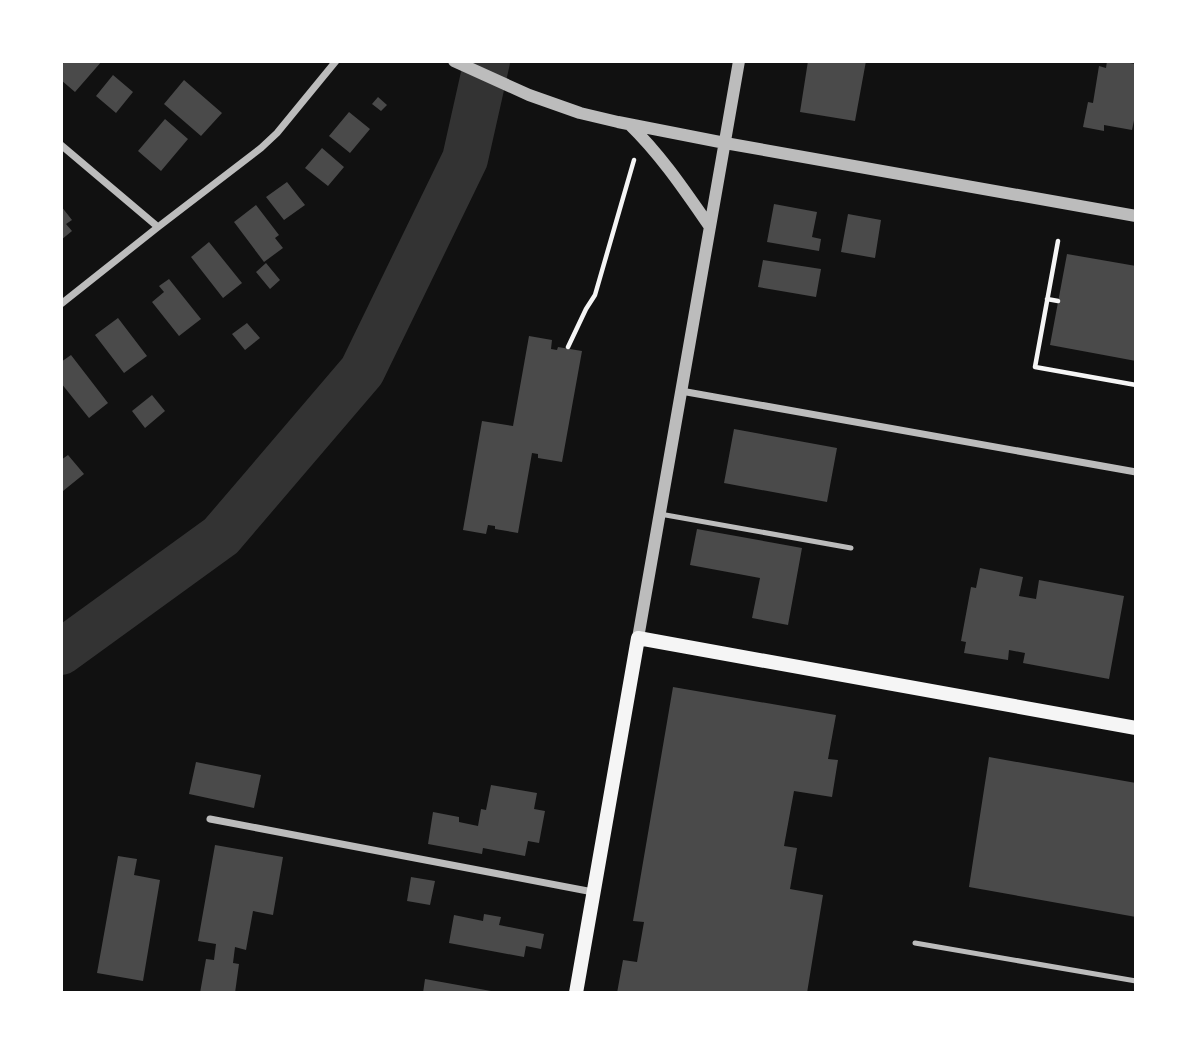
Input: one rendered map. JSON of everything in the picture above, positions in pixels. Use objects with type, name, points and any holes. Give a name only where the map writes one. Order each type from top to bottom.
[{"type":"main road","points":[[576,993],[638,638],[1136,728]]},
{"type":"street","points":[[61,304],[261,148],[336,61]]},
{"type":"street","points":[[454,61],[529,95],[580,113],[623,123],[1136,216]]},
{"type":"street","points":[[638,638],[739,61]]},
{"type":"street","points":[[623,123],[647,142],[710,227]]},
{"type":"street","points":[[61,145],[158,227]]},
{"type":"street","points":[[681,391],[1136,472]]},
{"type":"street","points":[[210,819],[594,892]]},
{"type":"lane","points":[[660,513],[850,548]]},
{"type":"lane","points":[[915,943],[1136,981]]},
{"type":"path","points":[[568,346],[595,295],[634,160]]},
{"type":"path","points":[[1058,241],[1035,367],[1136,385]]},
{"type":"path","points":[[1047,299],[1058,301]]},
{"type":"building","points":[[65,61],[102,61],[75,92],[61,80],[61,66]]},
{"type":"building","points":[[808,61],[866,61],[855,121],[800,112]]},
{"type":"building","points":[[1107,61],[1130,61],[1136,64],[1136,111],[1132,130],[1104,125],[1104,131],[1083,127],[1088,102],[1093,103],[1099,66],[1106,68]]},
{"type":"building","points":[[113,75],[133,92],[116,113],[96,96]]},
{"type":"building","points":[[184,80],[222,113],[201,136],[164,104]]},
{"type":"building","points":[[378,97],[387,105],[381,111],[372,104]]},
{"type":"building","points":[[349,112],[370,129],[350,153],[329,136]]},
{"type":"building","points":[[165,119],[188,139],[161,171],[138,151]]},
{"type":"building","points":[[322,148],[344,167],[328,186],[305,168]]},
{"type":"building","points":[[287,182],[305,205],[284,220],[266,197]]},
{"type":"building","points":[[774,204],[817,212],[812,237],[821,239],[819,251],[767,242]]},
{"type":"building","points":[[256,205],[279,235],[275,238],[283,248],[264,262],[234,222]]},
{"type":"building","points":[[61,206],[72,220],[66,224],[72,231],[61,240]]},
{"type":"building","points":[[848,214],[881,220],[875,258],[841,252]]},
{"type":"building","points":[[209,242],[242,283],[223,298],[191,257]]},
{"type":"building","points":[[1067,254],[1136,266],[1136,361],[1050,345]]},
{"type":"building","points":[[763,260],[821,269],[816,297],[758,287]]},
{"type":"building","points":[[266,263],[280,280],[270,289],[256,272]]},
{"type":"building","points":[[169,279],[201,319],[179,336],[152,302],[164,292],[159,286]]},
{"type":"building","points":[[118,318],[147,356],[124,373],[95,335]]},
{"type":"building","points":[[247,323],[260,338],[245,350],[232,334]]},
{"type":"building","points":[[529,336],[552,340],[551,349],[557,350],[558,347],[582,351],[562,462],[538,458],[538,454],[532,453],[518,533],[488,525],[486,534],[463,530],[482,421],[513,426]]},
{"type":"building","points":[[71,355],[108,403],[89,418],[61,383],[61,362]]},
{"type":"building","points":[[152,395],[165,411],[145,428],[132,411]]},
{"type":"building","points":[[734,429],[837,448],[827,502],[724,483]]},
{"type":"building","points":[[68,455],[84,474],[63,491],[61,460]]},
{"type":"building","points":[[697,529],[802,548],[788,625],[752,618],[760,578],[690,565]]},
{"type":"building","points":[[980,568],[1023,577],[1019,596],[1036,599],[1039,580],[1124,596],[1109,679],[1023,663],[1025,653],[1009,650],[1008,660],[964,653],[966,642],[961,641],[971,587],[976,588]]},
{"type":"building","points":[[673,687],[836,715],[828,759],[838,760],[832,797],[794,791],[784,846],[797,848],[790,889],[823,895],[807,993],[617,993],[623,960],[637,962],[644,922],[633,921]]},
{"type":"building","points":[[989,757],[1136,783],[1136,917],[969,887]]},
{"type":"building","points":[[196,762],[261,775],[254,808],[189,794]]},
{"type":"building","points":[[491,785],[537,793],[534,809],[545,811],[539,843],[528,841],[525,856],[483,848],[482,854],[428,844],[433,812],[459,817],[459,822],[478,826],[481,809],[486,810]]},
{"type":"building","points":[[215,845],[283,857],[273,915],[253,911],[246,950],[235,947],[233,963],[239,964],[235,993],[200,993],[206,959],[214,960],[216,944],[198,941]]},
{"type":"building","points":[[118,856],[137,859],[134,875],[160,880],[143,981],[97,973]]},
{"type":"building","points":[[411,877],[435,881],[430,905],[407,901]]},
{"type":"building","points":[[484,914],[501,917],[499,925],[544,934],[541,949],[526,946],[524,957],[449,943],[454,915],[483,921]]},
{"type":"building","points":[[425,979],[491,991],[491,993],[423,993]]},
{"type":"waterway","points":[[61,652],[221,536],[362,371],[465,159],[487,61]]}]
